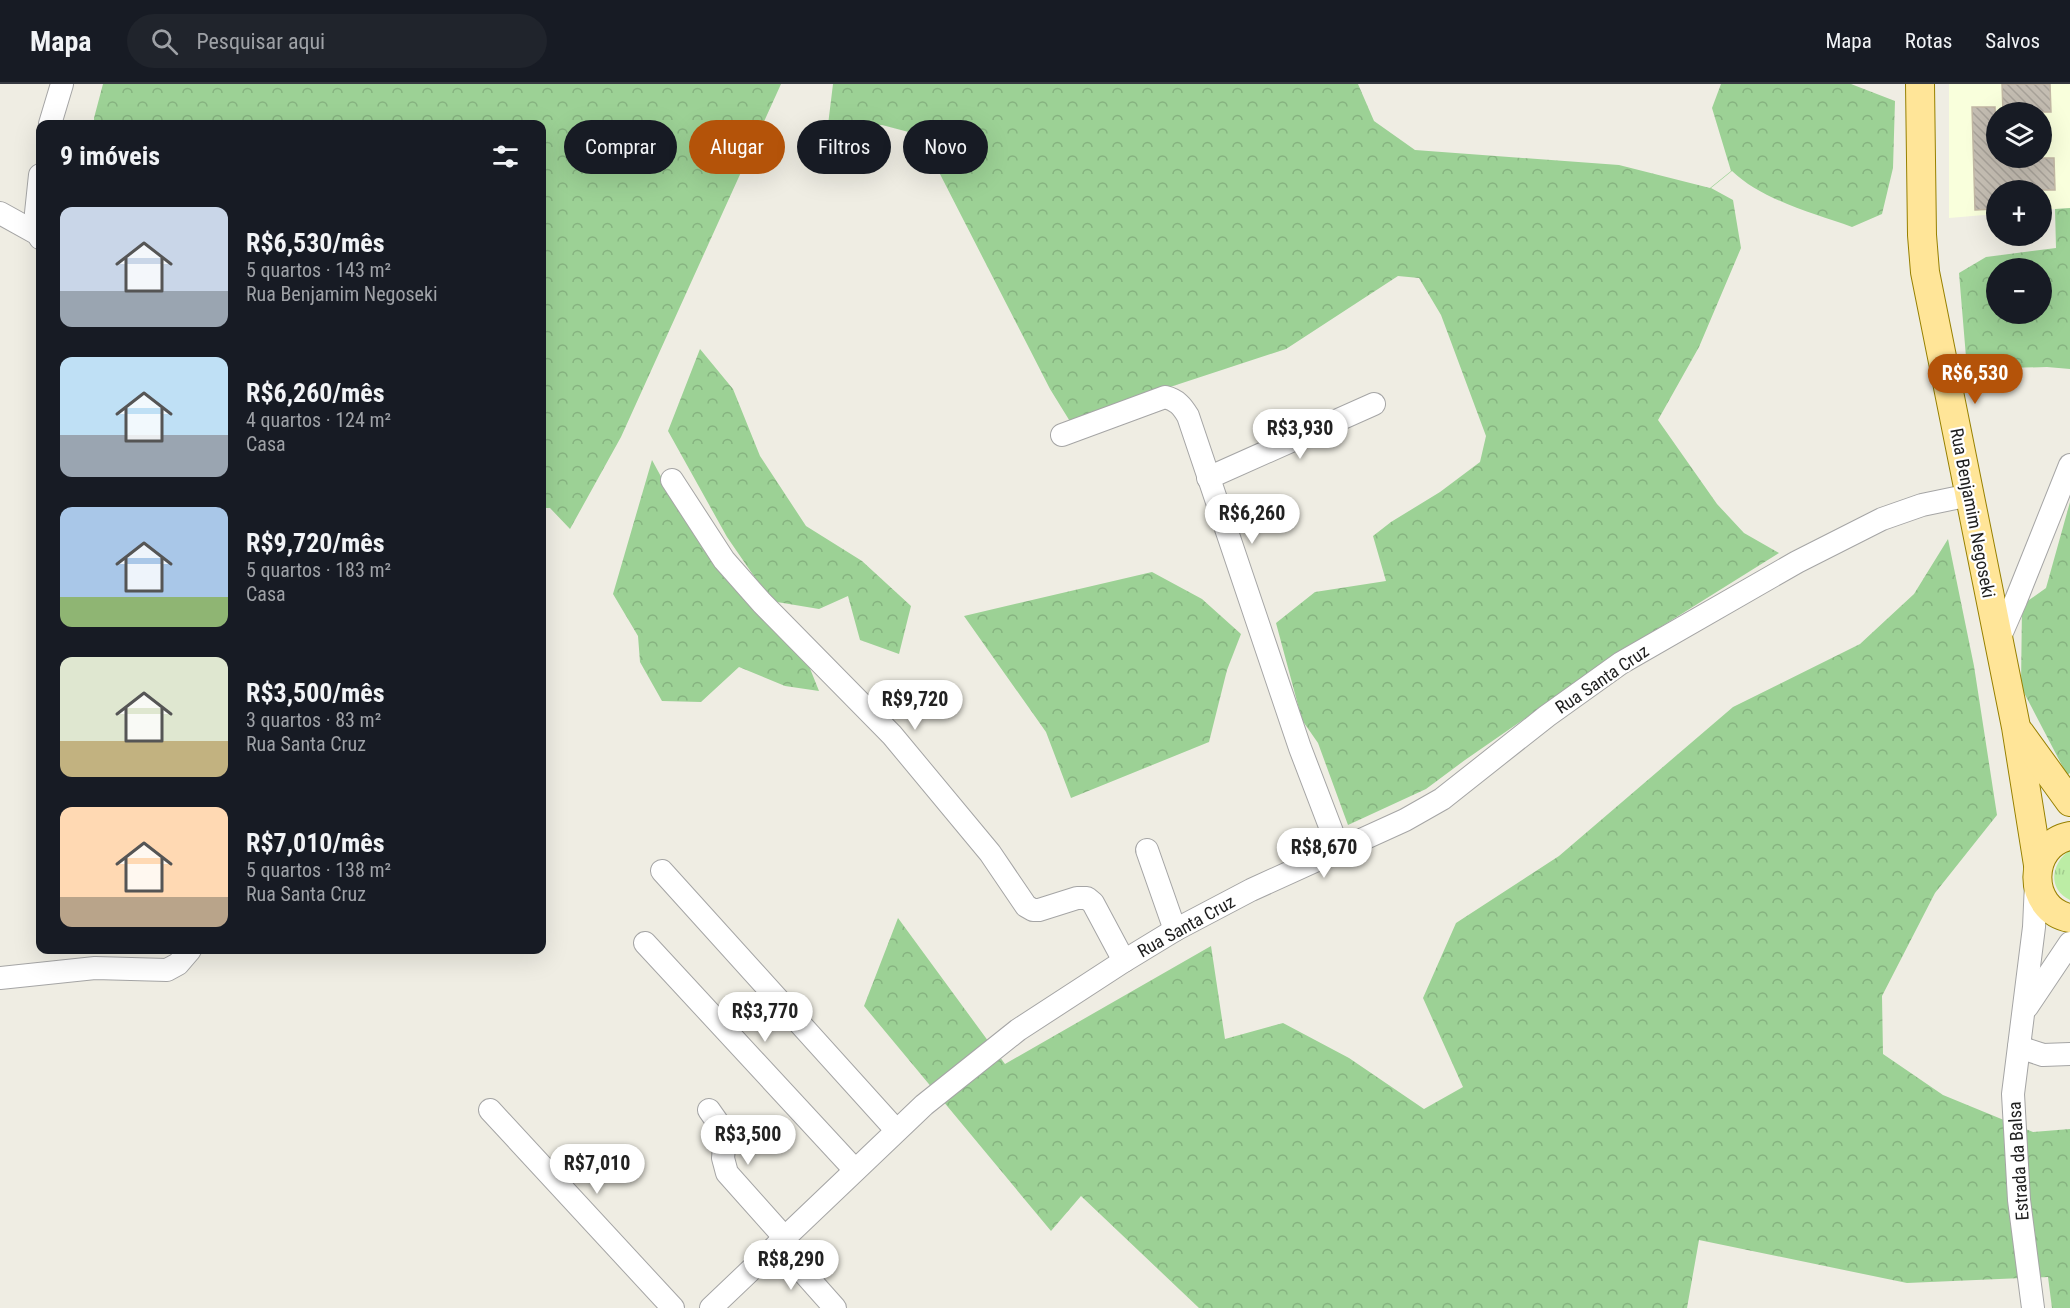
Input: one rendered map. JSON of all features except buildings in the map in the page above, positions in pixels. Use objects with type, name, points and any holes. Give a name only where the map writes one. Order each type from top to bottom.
[{"type":"main road","name":"Rua Benjamim Negoseki","points":[[1920,84],[1922,236],[1925,272],[2016,727],[2039,891],[2054,911],[2070,918]]},
{"type":"main road","name":"Rua Benjamim Negoseki","points":[[2016,727],[2070,802]]},
{"type":"main road","points":[[2037,872],[2043,853],[2052,843],[2070,836]]},
{"type":"street","points":[[51,120],[62,84]]},
{"type":"street","points":[[0,213],[36,234]]},
{"type":"street","points":[[1062,435],[1165,397],[1175,399],[1182,407],[1188,416],[1299,748],[1339,850]]},
{"type":"street","points":[[1208,478],[1374,404]]},
{"type":"street","points":[[1999,639],[2070,465]]},
{"type":"street","points":[[672,480],[724,560],[762,603],[892,735],[983,845],[1026,906],[1039,910],[1077,898],[1088,898],[1093,903],[1124,961]]},
{"type":"street","name":"Rua Santa Cruz","points":[[711,1308],[896,1130],[931,1100],[1018,1030],[1124,961],[1175,930],[1251,890],[1405,820],[1442,799],[1547,716],[1621,663],[1797,562],[1882,519],[1922,505],[1970,495]]},
{"type":"street","points":[[1147,850],[1175,930]]},
{"type":"street","points":[[663,871],[896,1130]]},
{"type":"street","name":"Estrada da Balsa","points":[[2034,1308],[2019,1200],[2013,1094],[2034,927],[2037,872]]},
{"type":"street","name":"Estrada da Balsa","points":[[2023,1014],[2070,943]]},
{"type":"street","points":[[645,944],[855,1170]]},
{"type":"street","points":[[0,978],[95,968],[167,970],[178,964],[187,954]]},
{"type":"street","points":[[2019,1047],[2043,1055],[2070,1054]]},
{"type":"street","points":[[490,1110],[673,1308]]},
{"type":"street","points":[[709,1110],[723,1130],[725,1138],[723,1158],[727,1173],[835,1308]]},
{"type":"shaded area","points":[[1949,84],[2070,84],[2070,208],[2052,209],[2052,180],[1986,180],[1986,215],[1949,218]]},
{"type":"green space","points":[[103,84],[781,84],[765,120],[689,120],[689,174],[740,174],[621,437],[570,529],[550,508],[546,508],[546,120],[94,120]]},
{"type":"green space","points":[[833,84],[1358,84],[1374,121],[1415,150],[1619,165],[1710,188],[1731,171],[1712,108],[1721,84],[1851,84],[1895,101],[1893,168],[1882,214],[1852,227],[1773,198],[1732,171],[1711,188],[1733,200],[1741,248],[1699,347],[1658,420],[1717,504],[1744,533],[1779,553],[1627,648],[1426,789],[1348,825],[1318,743],[1302,720],[1276,623],[1315,592],[1386,581],[1373,536],[1391,522],[1440,492],[1480,462],[1486,436],[1441,315],[1419,278],[1398,276],[1286,349],[1164,389],[1071,423],[1050,389],[940,174],[988,174],[988,120],[903,120],[903,131],[891,127],[891,120],[829,120]]},
{"type":"green space","points":[[2070,208],[2070,369],[2047,367],[1967,369],[1959,273],[1986,257],[2056,248],[2055,209]]},
{"type":"green space","points":[[700,349],[733,389],[760,456],[806,526],[862,561],[911,606],[899,654],[860,640],[848,596],[819,609],[771,601],[727,537],[668,431]]},
{"type":"green space","points":[[652,460],[684,519],[807,661],[819,691],[785,686],[739,667],[701,702],[662,701],[640,662],[638,636],[613,594]]},
{"type":"green space","points":[[2070,502],[2070,773],[2067,775],[2021,687],[2022,605],[2046,588]]},
{"type":"green space","points":[[1948,539],[1974,666],[1997,815],[1935,893],[1882,996],[1883,1054],[1943,1095],[2033,1132],[2070,1129],[2070,1308],[2052,1308],[2048,1277],[1907,1283],[1699,1240],[1687,1308],[1199,1308],[1081,1196],[1051,1231],[864,1006],[898,918],[1005,1064],[1211,946],[1225,1039],[1283,1023],[1349,1058],[1424,1109],[1463,1087],[1423,998],[1456,923],[1559,856],[1733,707],[1860,644],[1914,594]]},
{"type":"green space","points":[[1152,572],[1202,599],[1241,634],[1227,670],[1209,742],[1071,798],[1046,732],[964,616]]},
{"type":"green space","points":[[2070,850],[2070,900],[2058,889],[2054,876],[2059,862]]}]
